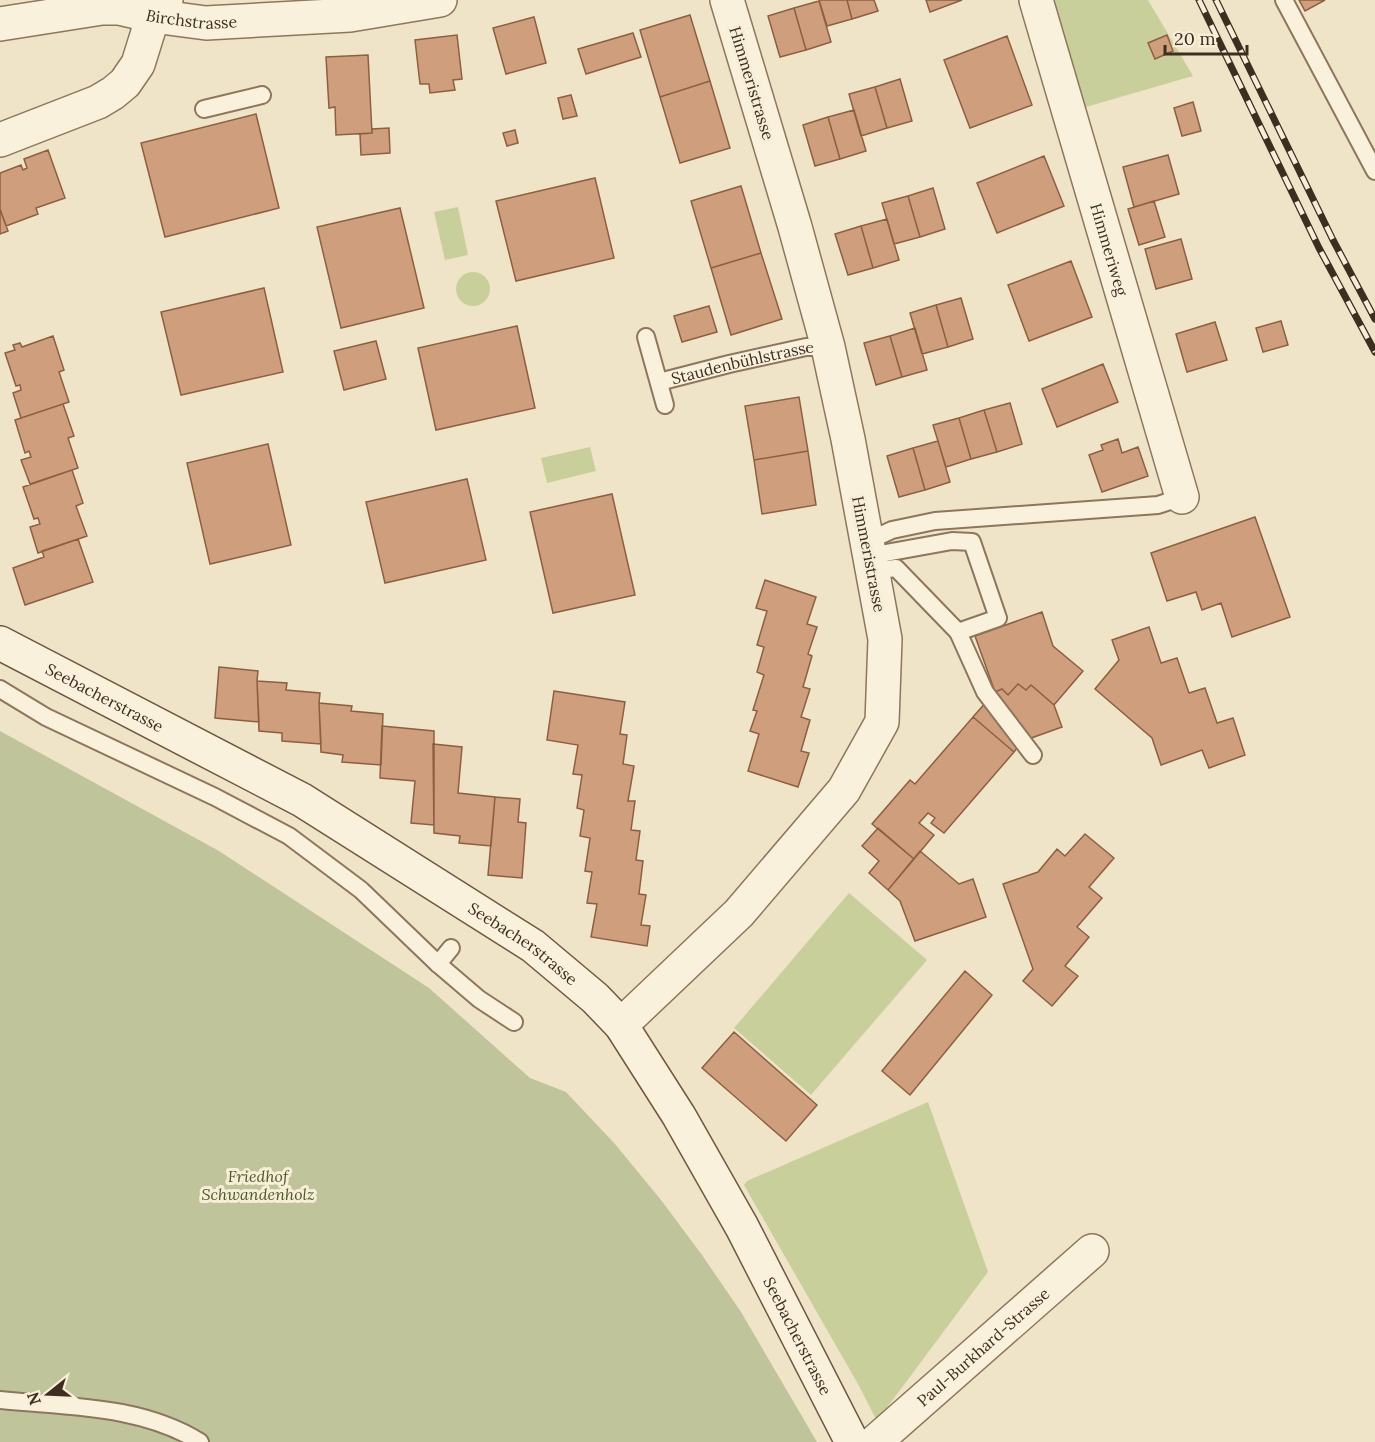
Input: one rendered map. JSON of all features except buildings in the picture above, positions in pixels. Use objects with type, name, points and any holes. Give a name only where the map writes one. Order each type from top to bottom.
[{"type":"street","name":"Birchstrasse","points":[[0,140],[98,102],[119,88],[138,64],[160,8],[206,22],[350,15],[440,0]]},
{"type":"street","name":"Himmeristrasse","points":[[621,1025],[740,913],[844,790],[882,722],[885,639],[848,439],[828,347],[795,226],[727,0]]},
{"type":"street","name":"Himmeriweg","points":[[1036,0],[1182,497]]},
{"type":"street","points":[[0,24],[102,8],[160,8]]},
{"type":"street","name":"Seebacherstrasse","points":[[0,643],[302,800],[533,946],[595,998],[621,1025],[679,1116],[742,1227],[852,1442]]},
{"type":"street","name":"Paul-Burkhard-Strasse","points":[[875,1442],[1092,1251]]},
{"type":"lane","points":[[1284,0],[1375,171]]},
{"type":"lane","points":[[204,109],[261,95]]},
{"type":"lane","name":"Staudenbühlstrasse","points":[[646,337],[665,405]]},
{"type":"lane","name":"Staudenbühlstrasse","points":[[658,382],[806,347],[828,347]]},
{"type":"lane","points":[[869,556],[892,530],[935,521],[1158,505],[1182,497]]},
{"type":"lane","points":[[869,556],[952,541],[972,542],[998,618],[958,632]]},
{"type":"lane","points":[[869,556],[896,568],[958,632],[985,692],[1033,755]]},
{"type":"lane","points":[[0,689],[46,717],[214,797],[289,836],[361,890],[438,964],[479,999],[514,1022]]},
{"type":"lane","points":[[438,964],[451,948]]},
{"type":"lane","points":[[0,1400],[136,1416],[169,1426],[200,1442]]},
{"type":"green space","points":[[1048,0],[1148,0],[1193,76],[1079,109]]},
{"type":"green space","points":[[458,207],[468,255],[445,260],[434,212]]},
{"type":"green space","points":[[473,272],[485,277],[490,289],[485,301],[473,306],[461,301],[456,289],[461,277]]},
{"type":"green space","points":[[590,447],[596,471],[547,483],[541,458]]},
{"type":"green space","name":"Friedhof Schwandenholz","points":[[0,731],[219,851],[429,988],[530,1078],[566,1092],[615,1144],[702,1255],[741,1312],[817,1442],[0,1442]]},
{"type":"green space","points":[[849,893],[927,960],[811,1095],[734,1028]]},
{"type":"green space","points":[[928,1102],[988,1272],[877,1421],[744,1185],[747,1181]]},
{"type":"railway","points":[[1199,0],[1319,248],[1375,352]]},
{"type":"railway","points":[[1216,0],[1333,240],[1375,319]]}]
